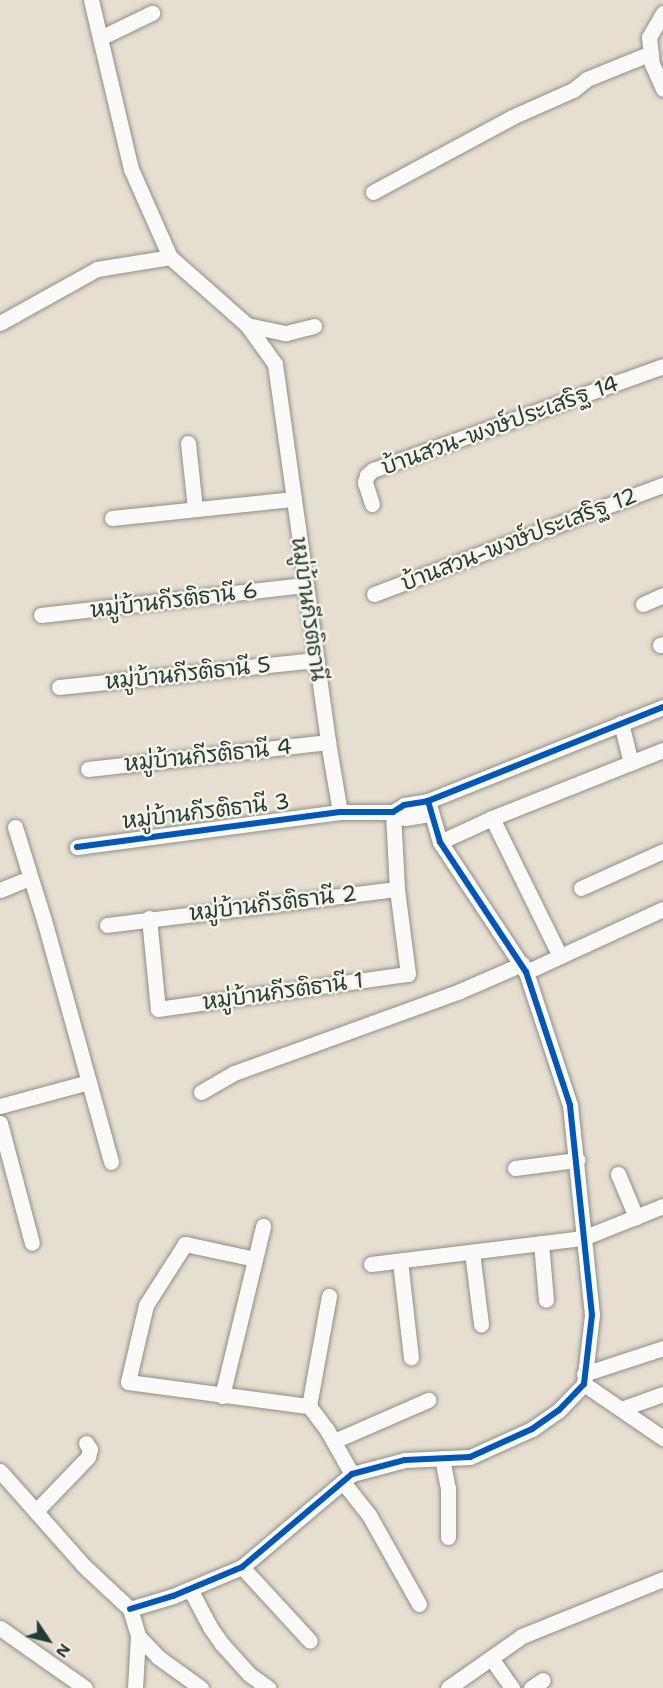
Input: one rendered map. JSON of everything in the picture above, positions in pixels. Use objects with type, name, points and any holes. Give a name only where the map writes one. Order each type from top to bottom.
[{"type":"street","points":[[91,0],[131,169],[170,257],[248,325],[286,333],[314,326]]},
{"type":"street","points":[[100,38],[152,13]]},
{"type":"street","points":[[663,13],[649,37],[652,64],[663,89]]},
{"type":"street","points":[[373,192],[512,117],[573,90],[587,79],[651,53]]},
{"type":"street","points":[[0,323],[97,269],[170,257]]},
{"type":"street","name":"หมู่บ้านกีรติธานี","points":[[248,325],[275,364],[316,660],[340,812]]},
{"type":"street","name":"บ้านสวน-พงษ์ประเสริฐ 14","points":[[372,504],[365,482],[367,475],[373,470],[663,366]]},
{"type":"street","points":[[188,443],[195,509]]},
{"type":"street","name":"บ้านสวน-พงษ์ประเสริฐ 12","points":[[374,594],[663,485]]},
{"type":"street","points":[[112,518],[294,499]]},
{"type":"street","name":"หมู่บ้านกีรติธานี 6","points":[[41,615],[306,585]]},
{"type":"street","points":[[643,604],[663,595]]},
{"type":"street","name":"หมู่บ้านกีรติธานี 5","points":[[59,687],[316,660]]},
{"type":"street","points":[[340,812],[393,812],[404,805],[429,807],[663,707]]},
{"type":"street","points":[[621,723],[631,763]]},
{"type":"street","name":"หมู่บ้านกีรติธานี 4","points":[[88,769],[328,742]]},
{"type":"street","points":[[440,843],[492,818],[663,750]]},
{"type":"street","points":[[130,1609],[190,1589],[242,1567],[347,1478],[405,1460],[470,1456],[532,1429],[559,1410],[584,1379],[592,1315],[570,1105],[524,968],[440,843],[429,807]]},
{"type":"street","name":"หมู่บ้านกีรติธานี 3","points":[[77,846],[340,812]]},
{"type":"street","points":[[393,812],[397,889]]},
{"type":"street","points":[[492,818],[560,956]]},
{"type":"street","points":[[15,827],[29,878],[44,920],[111,1162]]},
{"type":"street","points":[[580,888],[663,851]]},
{"type":"street","points":[[0,890],[29,878]]},
{"type":"street","name":"หมู่บ้านกีรติธานี 2","points":[[108,925],[149,918],[397,889]]},
{"type":"street","name":"หมู่บ้านกีรติธานี 1","points":[[149,918],[158,1009],[408,974],[397,889]]},
{"type":"street","points":[[201,1092],[234,1073],[560,956],[663,909]]},
{"type":"street","points":[[0,1106],[88,1082]]},
{"type":"street","points":[[0,1123],[32,1244]]},
{"type":"street","points":[[515,1168],[577,1160]]},
{"type":"street","points":[[618,1174],[636,1217]]},
{"type":"street","points":[[371,1264],[583,1238],[663,1206]]},
{"type":"street","points":[[222,1396],[262,1226]]},
{"type":"street","points":[[541,1243],[546,1300]]},
{"type":"street","points":[[255,1259],[185,1244],[146,1305],[129,1382],[309,1406]]},
{"type":"street","points":[[472,1252],[481,1324]]},
{"type":"street","points":[[400,1261],[411,1357]]},
{"type":"street","points":[[329,1296],[309,1406],[334,1442],[347,1478],[419,1604]]},
{"type":"street","points":[[584,1379],[663,1348]]},
{"type":"street","points":[[584,1379],[621,1409],[663,1438]]},
{"type":"street","points":[[621,1409],[663,1394]]},
{"type":"street","points":[[334,1442],[428,1400]]},
{"type":"street","points":[[36,1511],[88,1457],[90,1449],[86,1443]]},
{"type":"street","points":[[442,1458],[448,1488],[448,1537]]},
{"type":"street","points":[[1,1473],[84,1566],[130,1609],[138,1636],[135,1688]]},
{"type":"street","points":[[242,1567],[310,1641]]},
{"type":"street","points":[[448,1688],[522,1635],[663,1579]]},
{"type":"street","points":[[190,1589],[210,1627],[222,1644],[249,1674],[268,1688]]},
{"type":"street","points":[[0,1628],[86,1688]]},
{"type":"street","points":[[138,1636],[158,1657],[201,1688]]},
{"type":"street","points":[[491,1658],[512,1688]]},
{"type":"cycle path","points":[[77,847],[340,812],[393,812],[404,805],[428,801],[663,707]]},
{"type":"cycle path","points":[[130,1609],[173,1596],[242,1567],[352,1474],[405,1460],[470,1457],[532,1429],[559,1410],[584,1384],[592,1315],[570,1105],[526,972],[440,842],[428,801]]}]
